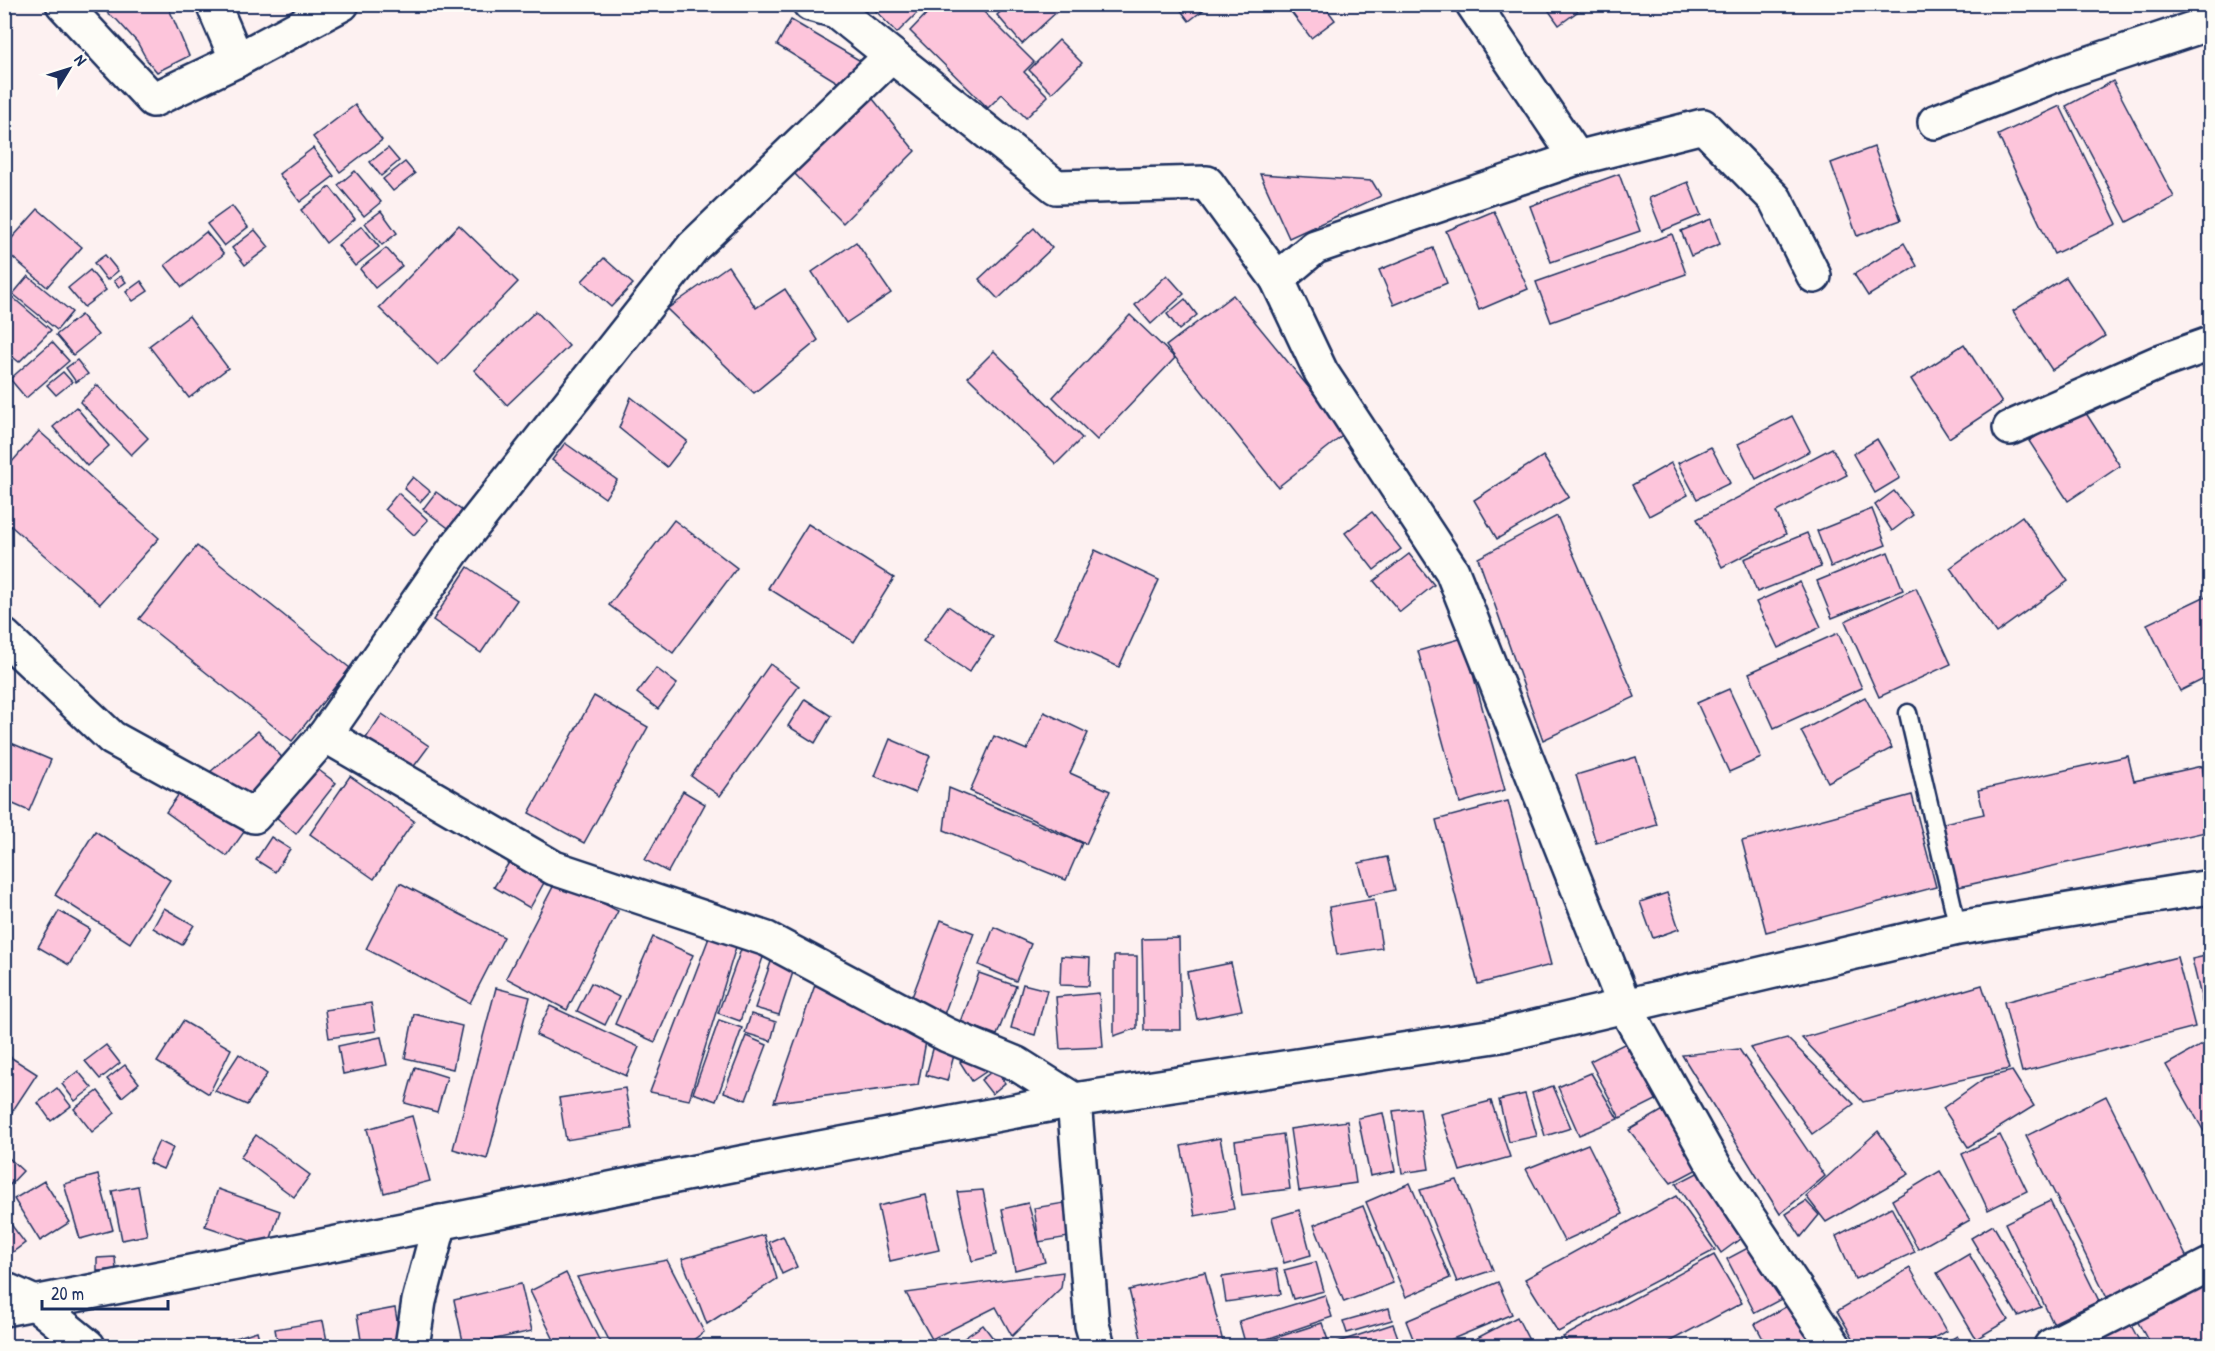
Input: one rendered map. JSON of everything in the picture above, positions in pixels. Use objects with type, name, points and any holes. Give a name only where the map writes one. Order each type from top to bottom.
[{"type":"main road","points":[[63,4],[153,100],[237,60],[342,4]]},
{"type":"main road","points":[[213,4],[237,60]]},
{"type":"main road","points":[[810,4],[836,11],[1056,187],[1207,183],[1277,279],[1321,372],[1452,571],[1625,1007],[1716,1169],[1834,1347]]},
{"type":"main road","points":[[1473,4],[1577,158]]},
{"type":"main road","points":[[1935,122],[2063,72],[2211,23]]},
{"type":"main road","points":[[4,636],[112,738],[254,816],[325,735],[453,551],[693,247],[891,56]]},
{"type":"main road","points":[[1277,279],[1315,247],[1577,158],[1703,126],[1775,200],[1814,276]]},
{"type":"main road","points":[[2010,428],[2162,361],[2211,344]]},
{"type":"main road","points":[[325,735],[554,868],[767,939],[947,1035],[1017,1064],[1074,1100]]},
{"type":"main road","points":[[20,1306],[440,1222],[1074,1100],[1501,1035],[1958,928],[2211,887]]},
{"type":"main road","points":[[1074,1100],[1092,1325],[1098,1347]]},
{"type":"main road","points":[[412,1347],[419,1301],[440,1222]]},
{"type":"main road","points":[[2052,1347],[2211,1264]]},
{"type":"main road","points":[[4,1289],[20,1306],[88,1347]]},
{"type":"lane","points":[[1908,713],[1958,928]]},
{"type":"building","points":[[103,4],[167,4],[189,56],[157,72],[137,42],[117,20],[108,14]]},
{"type":"building","points":[[869,4],[926,4],[897,33]]},
{"type":"building","points":[[936,4],[976,4],[1034,62],[1024,72],[1048,96],[1026,118],[1002,94],[988,108],[910,31]]},
{"type":"building","points":[[1009,4],[1058,4],[1061,8],[1022,44],[997,15]]},
{"type":"building","points":[[1176,4],[1211,4],[1189,21]]},
{"type":"building","points":[[1285,4],[1323,4],[1335,20],[1311,38]]},
{"type":"building","points":[[1544,4],[1588,4],[1559,25]]},
{"type":"building","points":[[791,20],[864,63],[842,85],[777,45]]},
{"type":"building","points":[[1059,40],[1082,63],[1052,93],[1029,70]]},
{"type":"building","points":[[2113,81],[2174,197],[2127,222],[2066,106]]},
{"type":"building","points":[[873,99],[915,151],[843,223],[793,172]]},
{"type":"building","points":[[355,105],[382,140],[340,172],[313,137]]},
{"type":"building","points":[[2060,106],[2117,224],[2054,254],[1998,135]]},
{"type":"building","points":[[1874,147],[1901,220],[1857,236],[1831,163]]},
{"type":"building","points":[[313,148],[334,176],[300,202],[279,174]]},
{"type":"building","points":[[388,148],[399,161],[381,176],[370,162]]},
{"type":"building","points":[[405,162],[415,174],[393,191],[383,179]]},
{"type":"building","points":[[355,171],[381,202],[364,216],[338,185]]},
{"type":"building","points":[[1260,174],[1372,181],[1381,196],[1289,238]]},
{"type":"building","points":[[1619,174],[1640,231],[1551,262],[1530,206]]},
{"type":"building","points":[[1688,182],[1701,215],[1662,231],[1649,198]]},
{"type":"building","points":[[330,187],[355,219],[326,243],[301,210]]},
{"type":"building","points":[[232,206],[248,227],[224,246],[207,224]]},
{"type":"building","points":[[38,209],[82,247],[47,287],[4,250],[4,247]]},
{"type":"building","points":[[381,211],[397,233],[382,245],[365,223]]},
{"type":"building","points":[[1494,211],[1528,289],[1479,310],[1446,231]]},
{"type":"building","points":[[1711,219],[1720,244],[1691,256],[1681,231]]},
{"type":"building","points":[[459,225],[518,282],[438,365],[379,308]]},
{"type":"building","points":[[362,226],[379,247],[355,266],[338,245]]},
{"type":"building","points":[[1034,228],[1052,248],[998,299],[979,279]]},
{"type":"building","points":[[255,230],[269,247],[245,265],[232,248]]},
{"type":"building","points":[[206,232],[224,254],[182,287],[165,265]]},
{"type":"building","points":[[1672,234],[1686,274],[1551,322],[1536,282]]},
{"type":"building","points":[[856,242],[891,293],[846,323],[812,272]]},
{"type":"building","points":[[1904,243],[1917,266],[1868,296],[1854,274]]},
{"type":"building","points":[[386,248],[402,266],[375,288],[360,269]]},
{"type":"building","points":[[1433,248],[1447,283],[1394,305],[1379,270]]},
{"type":"building","points":[[105,255],[118,271],[107,280],[94,263]]},
{"type":"building","points":[[604,258],[633,284],[611,307],[582,281]]},
{"type":"building","points":[[728,266],[756,308],[785,289],[818,340],[754,393],[667,309]]},
{"type":"building","points":[[90,270],[106,290],[84,307],[68,288]]},
{"type":"building","points":[[1167,275],[1184,294],[1151,324],[1135,305]]},
{"type":"building","points":[[28,276],[72,312],[57,330],[13,294]]},
{"type":"building","points":[[121,276],[126,282],[119,287],[114,281]]},
{"type":"building","points":[[2066,277],[2105,336],[2052,370],[2013,311]]},
{"type":"building","points":[[141,281],[148,291],[133,301],[126,292]]},
{"type":"building","points":[[4,290],[51,330],[19,362],[4,350]]},
{"type":"building","points":[[1233,295],[1346,433],[1278,487],[1166,346]]},
{"type":"building","points":[[1185,299],[1197,315],[1179,330],[1167,314]]},
{"type":"building","points":[[536,311],[569,346],[507,405],[474,370]]},
{"type":"building","points":[[81,315],[98,335],[73,355],[56,335]]},
{"type":"building","points":[[1130,315],[1175,358],[1097,440],[1053,397]]},
{"type":"building","points":[[189,316],[228,368],[189,398],[149,346]]},
{"type":"building","points":[[52,342],[69,361],[26,398],[10,379]]},
{"type":"building","points":[[1964,344],[2002,403],[1949,438],[1911,379]]},
{"type":"building","points":[[994,351],[1082,438],[1056,464],[968,377]]},
{"type":"building","points":[[77,360],[88,374],[76,382],[66,368]]},
{"type":"building","points":[[63,372],[72,382],[56,395],[47,385]]},
{"type":"building","points":[[97,385],[148,438],[131,455],[80,402]]},
{"type":"building","points":[[631,397],[687,441],[667,467],[619,428]]},
{"type":"building","points":[[76,407],[109,446],[87,466],[53,427]]},
{"type":"building","points":[[2082,407],[2120,466],[2068,501],[2029,441]]},
{"type":"building","points":[[1792,416],[1810,451],[1756,479],[1738,444]]},
{"type":"building","points":[[39,431],[159,538],[100,604],[4,520],[4,471]]},
{"type":"building","points":[[1877,439],[1900,478],[1875,493],[1853,454]]},
{"type":"building","points":[[565,443],[617,480],[605,498],[552,460]]},
{"type":"building","points":[[1711,447],[1730,483],[1697,499],[1678,463]]},
{"type":"building","points":[[1832,448],[1847,475],[1776,512],[1786,534],[1722,567],[1697,519]]},
{"type":"building","points":[[1543,456],[1569,497],[1497,539],[1474,500]]},
{"type":"building","points":[[1671,463],[1688,495],[1649,516],[1632,485]]},
{"type":"building","points":[[413,477],[430,491],[420,502],[404,488]]},
{"type":"building","points":[[1894,491],[1913,515],[1892,531],[1875,505]]},
{"type":"building","points":[[436,492],[464,512],[451,530],[423,509]]},
{"type":"building","points":[[398,493],[428,520],[414,535],[385,509]]},
{"type":"building","points":[[1872,509],[1886,545],[1831,567],[1817,531]]},
{"type":"building","points":[[1372,512],[1401,549],[1374,570],[1345,533]]},
{"type":"building","points":[[1557,516],[1635,697],[1543,740],[1478,558]]},
{"type":"building","points":[[2022,516],[2068,581],[1996,633],[1950,568]]},
{"type":"building","points":[[674,520],[737,568],[673,653],[609,605]]},
{"type":"building","points":[[808,524],[894,578],[854,642],[768,588]]},
{"type":"building","points":[[1807,533],[1821,567],[1757,592],[1744,559]]},
{"type":"building","points":[[197,546],[350,668],[292,741],[139,619]]},
{"type":"building","points":[[1095,550],[1159,580],[1119,667],[1055,638]]},
{"type":"building","points":[[1888,552],[1903,590],[1832,618],[1817,581]]},
{"type":"building","points":[[1409,554],[1434,585],[1400,612],[1374,581]]},
{"type":"building","points":[[468,567],[517,600],[481,653],[433,620]]},
{"type":"building","points":[[1800,582],[1821,627],[1778,648],[1756,602]]},
{"type":"building","points":[[1916,588],[1951,664],[1879,697],[1845,621]]},
{"type":"building","points":[[2210,594],[2210,676],[2180,691],[2147,624]]},
{"type":"building","points":[[948,606],[993,637],[969,672],[923,641]]},
{"type":"building","points":[[1838,633],[1862,688],[1774,728],[1749,673]]},
{"type":"building","points":[[1463,638],[1505,790],[1460,803],[1418,651]]},
{"type":"building","points":[[770,664],[799,686],[720,796],[691,776]]},
{"type":"building","points":[[656,668],[677,684],[658,709],[637,693]]},
{"type":"building","points":[[1729,689],[1761,758],[1729,772],[1697,703]]},
{"type":"building","points":[[594,696],[648,727],[584,843],[529,813]]},
{"type":"building","points":[[1865,697],[1892,748],[1828,782],[1801,731]]},
{"type":"building","points":[[805,699],[831,716],[815,743],[788,726]]},
{"type":"building","points":[[1044,712],[1088,733],[1070,773],[1110,791],[1086,844],[970,791],[994,736],[1027,750]]},
{"type":"building","points":[[382,714],[429,746],[412,769],[366,738]]},
{"type":"building","points":[[258,731],[287,763],[238,805],[210,772]]},
{"type":"building","points":[[890,739],[930,756],[915,793],[875,776]]},
{"type":"building","points":[[4,740],[51,760],[29,811],[4,800]]},
{"type":"building","points":[[2128,756],[2134,781],[2202,766],[2210,805],[2210,831],[1954,888],[1939,824],[1984,814],[1978,790]]},
{"type":"building","points":[[1636,757],[1657,825],[1596,843],[1576,775]]},
{"type":"building","points":[[316,768],[336,783],[296,834],[277,818]]},
{"type":"building","points":[[350,776],[414,821],[374,879],[310,834]]},
{"type":"building","points":[[184,787],[244,832],[227,856],[166,812]]},
{"type":"building","points":[[949,788],[1082,843],[1066,880],[944,830]]},
{"type":"building","points":[[683,791],[705,804],[668,872],[645,860]]},
{"type":"building","points":[[1912,795],[1936,887],[1766,932],[1742,841]]},
{"type":"building","points":[[1508,801],[1551,965],[1478,984],[1436,820]]},
{"type":"building","points":[[95,831],[170,880],[130,943],[55,895]]},
{"type":"building","points":[[271,837],[290,849],[275,872],[256,860]]},
{"type":"building","points":[[1387,857],[1395,890],[1368,896],[1359,863]]},
{"type":"building","points":[[511,859],[546,879],[530,908],[494,887]]},
{"type":"building","points":[[557,879],[618,911],[567,1010],[506,978]]},
{"type":"building","points":[[400,883],[504,937],[470,1003],[366,949]]},
{"type":"building","points":[[1667,893],[1679,929],[1653,938],[1640,902]]},
{"type":"building","points":[[1374,899],[1382,948],[1337,955],[1329,907]]},
{"type":"building","points":[[164,908],[194,925],[182,945],[153,928]]},
{"type":"building","points":[[59,911],[90,929],[69,965],[38,947]]},
{"type":"building","points":[[941,920],[974,933],[943,1017],[909,1005]]},
{"type":"building","points":[[994,927],[1031,944],[1016,981],[979,965]]},
{"type":"building","points":[[710,935],[736,947],[689,1100],[650,1092]]},
{"type":"building","points":[[653,937],[693,955],[655,1042],[615,1024]]},
{"type":"building","points":[[1179,938],[1181,1030],[1144,1030],[1142,939]]},
{"type":"building","points":[[743,944],[765,952],[740,1021],[718,1013]]},
{"type":"building","points":[[2210,955],[2210,1021],[2207,1022],[2192,959]]},
{"type":"building","points":[[773,956],[796,963],[779,1015],[755,1008]]},
{"type":"building","points":[[1061,956],[1090,958],[1089,986],[1060,985]]},
{"type":"building","points":[[1114,956],[1137,956],[1137,1028],[1114,1036]]},
{"type":"building","points":[[2177,957],[2195,1027],[2022,1072],[2004,1002]]},
{"type":"building","points":[[1231,963],[1242,1010],[1197,1019],[1187,972]]},
{"type":"building","points":[[979,973],[1016,986],[997,1035],[961,1022]]},
{"type":"building","points":[[591,983],[619,997],[605,1025],[577,1011]]},
{"type":"building","points":[[1023,984],[1047,990],[1035,1035],[1011,1028]]},
{"type":"building","points":[[815,985],[929,1025],[918,1085],[774,1102]]},
{"type":"building","points":[[1982,985],[2009,1069],[1863,1102],[1802,1038]]},
{"type":"building","points":[[496,988],[530,997],[487,1159],[453,1149]]},
{"type":"building","points":[[1099,993],[1103,1047],[1060,1049],[1056,997]]},
{"type":"building","points":[[371,1003],[376,1031],[329,1038],[325,1010]]},
{"type":"building","points":[[550,1006],[639,1047],[626,1076],[536,1035]]},
{"type":"building","points":[[414,1014],[462,1026],[453,1069],[405,1058]]},
{"type":"building","points":[[751,1014],[776,1022],[771,1041],[745,1033]]},
{"type":"building","points":[[719,1020],[742,1028],[716,1101],[693,1093]]},
{"type":"building","points":[[183,1021],[231,1049],[209,1094],[157,1062]]},
{"type":"building","points":[[746,1036],[767,1045],[746,1100],[724,1092]]},
{"type":"building","points":[[381,1037],[387,1065],[343,1074],[338,1046]]},
{"type":"building","points":[[936,1038],[957,1044],[947,1081],[926,1075]]},
{"type":"building","points":[[1787,1038],[1854,1104],[1812,1134],[1750,1048]]},
{"type":"building","points":[[2210,1040],[2210,1142],[2166,1065]]},
{"type":"building","points":[[1630,1041],[1660,1098],[1620,1118],[1590,1061]]},
{"type":"building","points":[[106,1045],[120,1063],[100,1079],[85,1061]]},
{"type":"building","points":[[1739,1049],[1825,1176],[1780,1214],[1682,1055]]},
{"type":"building","points":[[978,1050],[990,1069],[972,1081],[960,1062]]},
{"type":"building","points":[[4,1053],[37,1074],[10,1115],[4,1111]]},
{"type":"building","points":[[239,1054],[267,1074],[247,1105],[215,1091]]},
{"type":"building","points":[[125,1065],[139,1083],[122,1097],[107,1079]]},
{"type":"building","points":[[415,1067],[447,1077],[437,1112],[405,1103]]},
{"type":"building","points":[[995,1069],[1005,1083],[992,1094],[981,1080]]},
{"type":"building","points":[[78,1071],[92,1088],[75,1101],[62,1084]]},
{"type":"building","points":[[2012,1071],[2034,1106],[1968,1147],[1943,1108],[1985,1078]]},
{"type":"building","points":[[1591,1073],[1618,1119],[1579,1135],[1558,1087]]},
{"type":"building","points":[[1553,1086],[1571,1128],[1545,1136],[1532,1093]]},
{"type":"building","points":[[57,1088],[71,1106],[51,1121],[38,1103]]},
{"type":"building","points":[[625,1088],[632,1129],[566,1140],[559,1098]]},
{"type":"building","points":[[98,1091],[115,1113],[92,1132],[74,1109]]},
{"type":"building","points":[[1525,1094],[1537,1136],[1509,1142],[1499,1100]]},
{"type":"building","points":[[2106,1096],[2188,1260],[2108,1300],[2026,1136]]},
{"type":"building","points":[[1491,1101],[1510,1157],[1460,1171],[1441,1114]]},
{"type":"building","points":[[1420,1108],[1429,1169],[1402,1173],[1393,1111]]},
{"type":"building","points":[[1665,1109],[1705,1165],[1671,1183],[1629,1130]]},
{"type":"building","points":[[1383,1113],[1395,1171],[1370,1176],[1358,1118]]},
{"type":"building","points":[[412,1116],[430,1181],[384,1193],[367,1129]]},
{"type":"building","points":[[1347,1121],[1356,1183],[1299,1191],[1290,1129]]},
{"type":"building","points":[[1878,1131],[1909,1174],[1826,1222],[1806,1196]]},
{"type":"building","points":[[1283,1134],[1290,1189],[1242,1195],[1235,1141]]},
{"type":"building","points":[[256,1135],[310,1175],[294,1197],[240,1157]]},
{"type":"building","points":[[2000,1135],[2027,1191],[1988,1210],[1962,1154]]},
{"type":"building","points":[[1220,1138],[1234,1209],[1195,1216],[1181,1146]]},
{"type":"building","points":[[159,1141],[173,1148],[163,1169],[149,1163]]},
{"type":"building","points":[[1588,1144],[1623,1214],[1564,1241],[1526,1169]]},
{"type":"building","points":[[9,1158],[23,1171],[6,1189],[4,1187],[4,1162]]},
{"type":"building","points":[[1703,1170],[1748,1233],[1721,1253],[1676,1184]]},
{"type":"building","points":[[1940,1171],[1970,1220],[1918,1249],[1892,1200]]},
{"type":"building","points":[[98,1175],[113,1230],[80,1239],[64,1184]]},
{"type":"building","points":[[1457,1180],[1493,1270],[1457,1282],[1420,1190]]},
{"type":"building","points":[[44,1181],[70,1222],[40,1241],[14,1199]]},
{"type":"building","points":[[1410,1183],[1450,1278],[1406,1297],[1366,1202]]},
{"type":"building","points":[[138,1186],[147,1235],[122,1240],[112,1191]]},
{"type":"building","points":[[218,1189],[280,1211],[268,1247],[205,1226]]},
{"type":"building","points":[[983,1190],[996,1255],[972,1261],[957,1192]]},
{"type":"building","points":[[926,1195],[939,1250],[890,1261],[878,1206]]},
{"type":"building","points":[[1676,1196],[1715,1250],[1558,1332],[1525,1279]]},
{"type":"building","points":[[1806,1201],[1819,1215],[1801,1237],[1786,1214]]},
{"type":"building","points":[[2050,1201],[2099,1301],[2053,1323],[2005,1223]]},
{"type":"building","points":[[1028,1203],[1045,1262],[1015,1270],[1002,1209]]},
{"type":"building","points":[[1064,1203],[1069,1237],[1039,1242],[1034,1208]]},
{"type":"building","points":[[1363,1206],[1393,1283],[1344,1302],[1314,1225]]},
{"type":"building","points":[[1891,1207],[1915,1252],[1855,1279],[1836,1236]]},
{"type":"building","points":[[1299,1210],[1311,1255],[1284,1263],[1272,1218]]},
{"type":"building","points":[[4,1215],[25,1243],[6,1257],[4,1255]]},
{"type":"building","points":[[1993,1225],[2041,1307],[2018,1316],[1971,1238]]},
{"type":"building","points":[[764,1235],[777,1279],[707,1324],[682,1259]]},
{"type":"building","points":[[783,1236],[797,1267],[782,1274],[769,1242]]},
{"type":"building","points":[[1759,1242],[1787,1296],[1755,1313],[1727,1259]]},
{"type":"building","points":[[1969,1254],[2008,1320],[1976,1339],[1937,1273]]},
{"type":"building","points":[[1714,1255],[1742,1303],[1661,1346],[1570,1346],[1563,1337]]},
{"type":"building","points":[[115,1257],[116,1270],[97,1271],[97,1258]]},
{"type":"building","points":[[667,1260],[704,1332],[685,1346],[612,1346],[577,1277]]},
{"type":"building","points":[[1316,1262],[1324,1291],[1293,1299],[1284,1270]]},
{"type":"building","points":[[1910,1268],[1946,1331],[1920,1346],[1858,1346],[1837,1311]]},
{"type":"building","points":[[1277,1269],[1281,1294],[1226,1302],[1222,1277]]},
{"type":"building","points":[[1063,1272],[1061,1288],[1012,1336],[996,1307],[932,1339],[906,1293]]},
{"type":"building","points":[[1205,1272],[1224,1346],[1143,1346],[1129,1290]]},
{"type":"building","points":[[566,1273],[602,1346],[557,1346],[530,1291]]},
{"type":"building","points":[[2202,1280],[2210,1293],[2210,1346],[2151,1346],[2134,1315]]},
{"type":"building","points":[[1498,1282],[1512,1314],[1436,1346],[1416,1346],[1406,1321]]},
{"type":"building","points":[[521,1284],[532,1331],[464,1346],[454,1300]]},
{"type":"building","points":[[1325,1295],[1332,1317],[1246,1346],[1239,1321]]},
{"type":"building","points":[[1798,1300],[1823,1346],[1767,1346],[1755,1324]]},
{"type":"building","points":[[395,1308],[400,1339],[362,1346],[357,1315]]},
{"type":"building","points":[[1389,1308],[1392,1320],[1347,1333],[1343,1321]]},
{"type":"building","points":[[1517,1317],[1532,1346],[1462,1346]]},
{"type":"building","points":[[2128,1320],[2142,1346],[2080,1346]]},
{"type":"building","points":[[323,1321],[328,1346],[278,1346],[275,1329]]},
{"type":"building","points":[[1322,1323],[1330,1346],[1271,1346],[1269,1340]]},
{"type":"building","points":[[1393,1324],[1401,1346],[1340,1346],[1338,1342]]},
{"type":"building","points":[[983,1325],[999,1346],[953,1346]]},
{"type":"building","points":[[257,1331],[261,1346],[210,1346]]},
{"type":"building","points":[[1957,1336],[1963,1346],[1940,1346]]},
{"type":"building","points":[[190,1340],[192,1346],[162,1346]]}]
